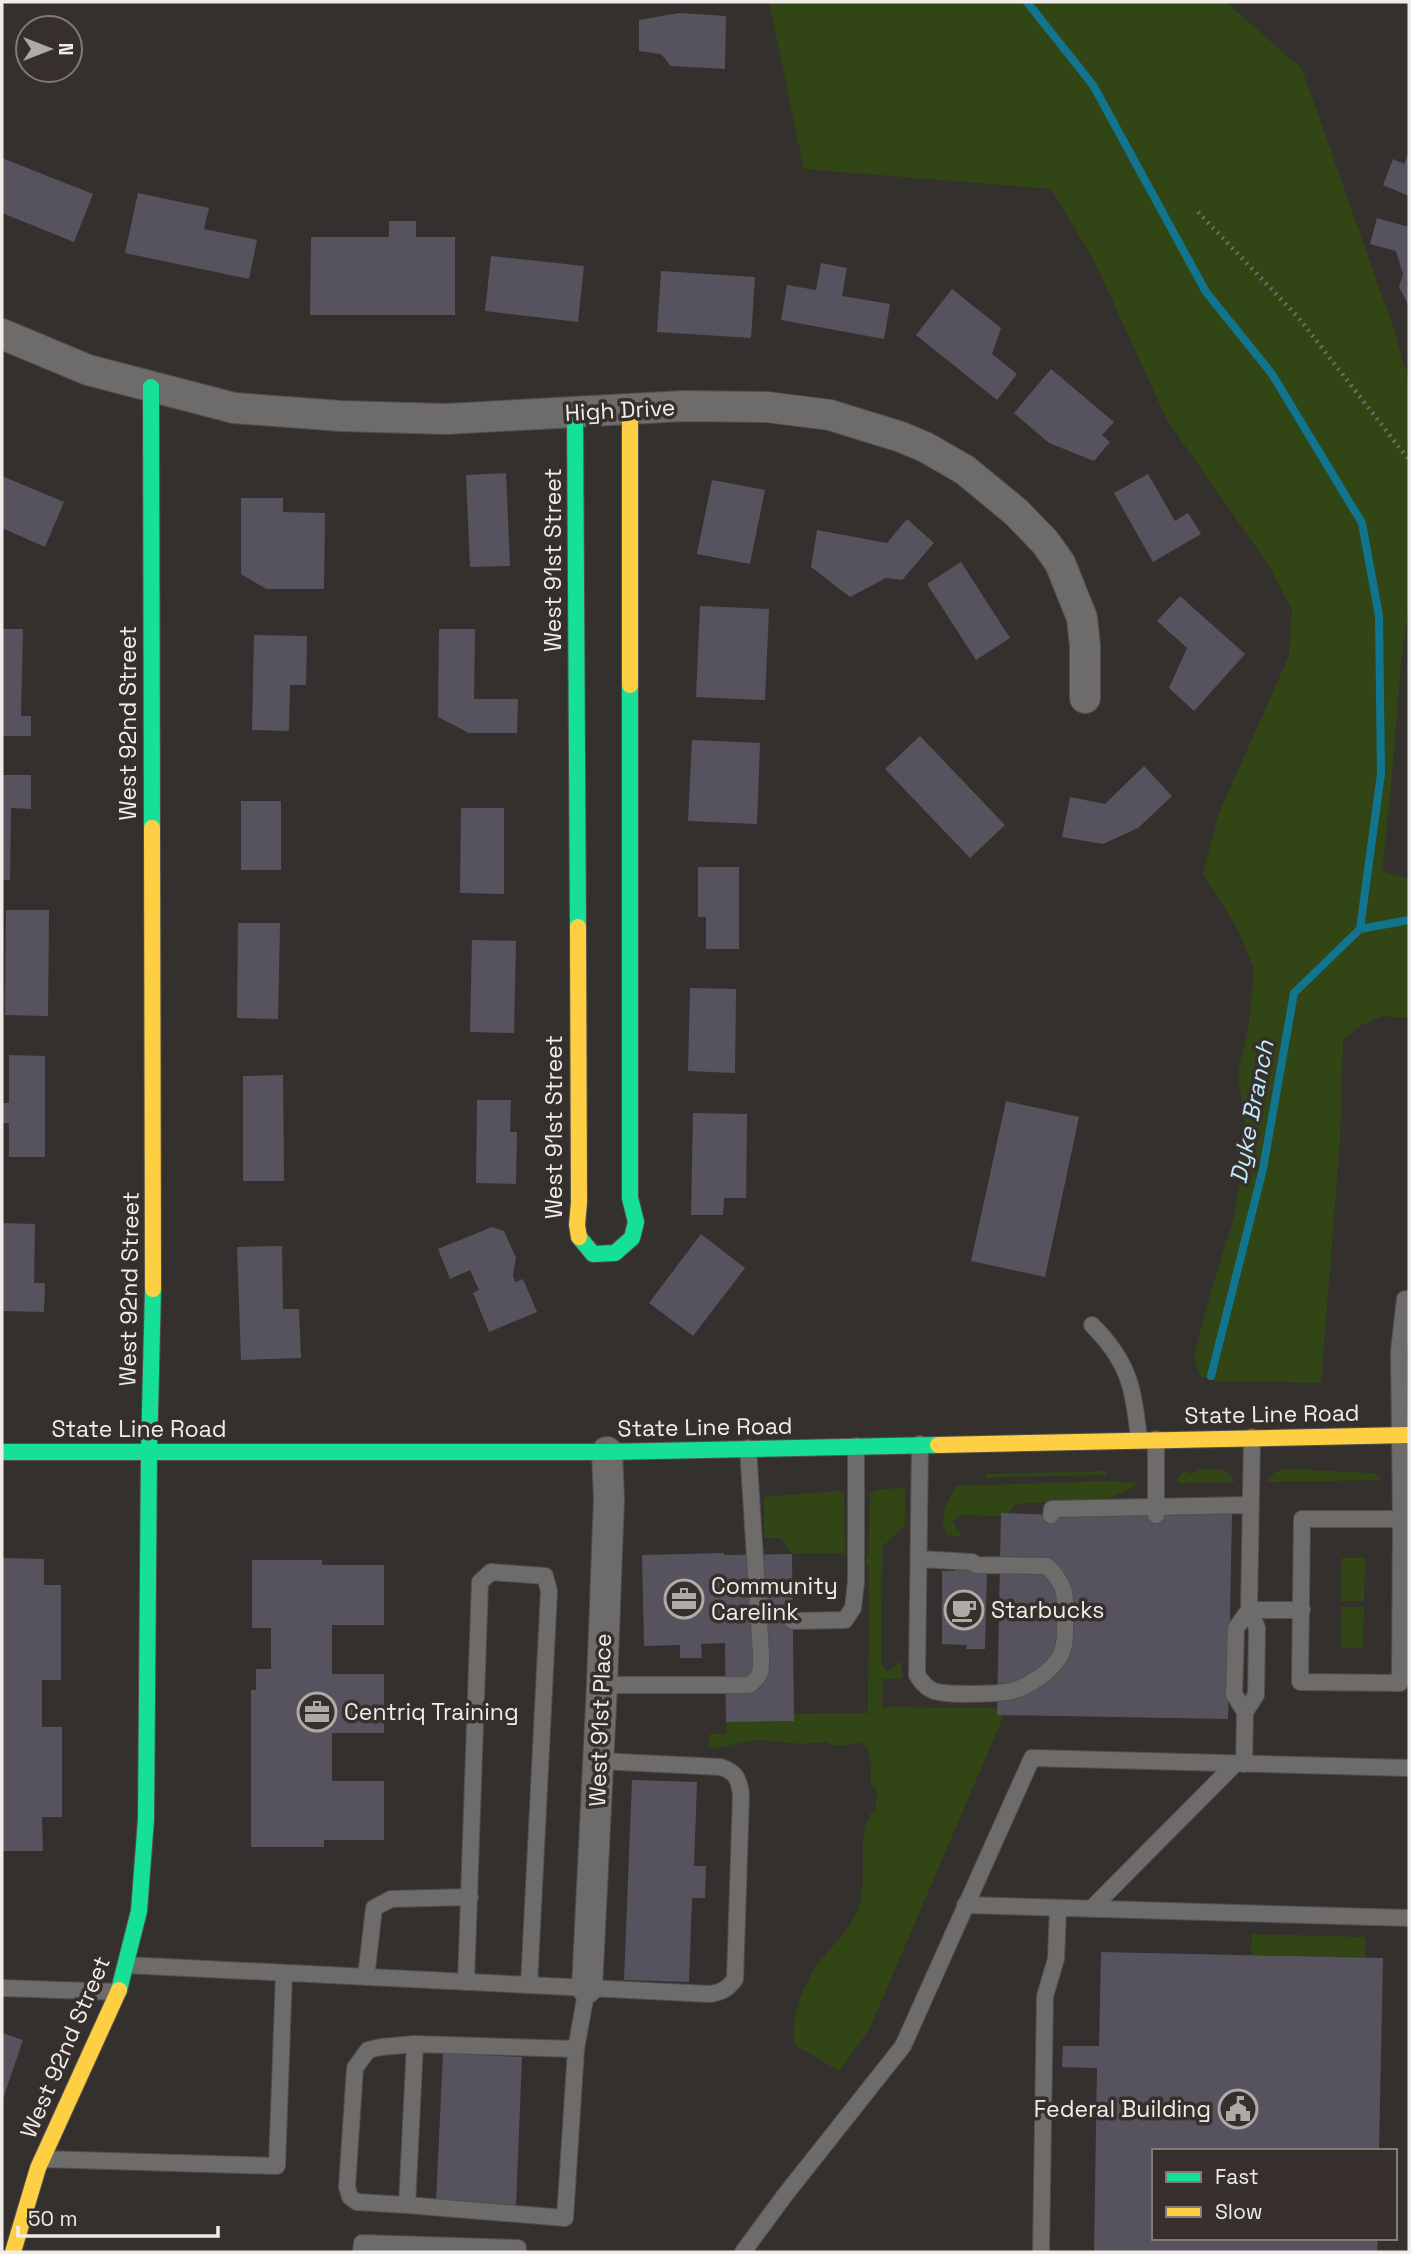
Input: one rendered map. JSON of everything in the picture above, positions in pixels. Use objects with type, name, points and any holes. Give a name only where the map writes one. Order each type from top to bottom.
[{"type":"street","name":"High Drive","points":[[2,334],[88,370],[233,408],[341,416],[446,419],[684,406],[767,407],[830,415],[901,437],[925,447],[965,470],[1016,512],[1045,542],[1060,563],[1082,618],[1085,646],[1084,698]]},
{"type":"street","name":"West 92nd Street","points":[[13,2252],[42,2159],[118,1992],[139,1911],[146,1819],[149,1452],[153,1323],[151,387]]},
{"type":"street","name":"West 91st Street","points":[[575,413],[579,1202],[575,1224],[580,1242],[593,1254],[615,1253],[632,1238],[636,1222],[630,1198],[630,409]]},
{"type":"street","name":"State Line Road","points":[[2,1452],[607,1452],[1404,1435]]},
{"type":"street","name":"West 91st Place","points":[[587,1988],[602,1685],[607,1452]]},
{"type":"lane","points":[[1401,1519],[1303,1519],[1300,1682],[1399,1683],[1404,1435],[1399,1351],[1405,1299]]},
{"type":"lane","points":[[1092,1325],[1110,1343],[1127,1372],[1147,1439],[1156,1511]]},
{"type":"lane","points":[[1091,1909],[1240,1764],[1245,1712],[1234,1694],[1236,1628],[1249,1610],[1252,1437]]},
{"type":"lane","points":[[919,1559],[972,1562],[976,1565],[1048,1566],[1064,1587],[1065,1641],[1059,1657],[1032,1683],[1012,1691],[933,1691],[922,1683],[917,1675],[920,1444]]},
{"type":"lane","points":[[793,1621],[845,1620],[853,1608],[856,1582],[856,1446]]},
{"type":"lane","points":[[602,1685],[749,1685],[758,1679],[761,1672],[761,1653],[748,1448]]},
{"type":"lane","points":[[1051,1515],[1052,1509],[1156,1511],[1250,1505]]},
{"type":"lane","points":[[466,1982],[480,1582],[491,1572],[545,1576],[549,1591],[529,1985]]},
{"type":"lane","points":[[1249,1610],[1302,1610]]},
{"type":"lane","points":[[743,2252],[903,2046],[1032,1758],[1409,1768]]},
{"type":"lane","points":[[126,1965],[721,1993],[735,1979],[740,1782],[733,1771],[721,1767],[599,1761]]},
{"type":"lane","points":[[366,1977],[374,1908],[391,1899],[470,1896]]},
{"type":"lane","points":[[965,1905],[1409,1918]]},
{"type":"lane","points":[[1041,2252],[1045,1996],[1056,1959],[1058,1908]]},
{"type":"lane","points":[[42,2159],[277,2165],[284,1973]]},
{"type":"lane","points":[[2,1988],[118,1992]]},
{"type":"lane","points":[[576,2049],[415,2044],[368,2050],[355,2068],[347,2187],[350,2197],[358,2202],[565,2218],[576,2049],[587,1988]]},
{"type":"lane","points":[[407,2206],[415,2044]]},
{"type":"lane","points":[[5,2208],[25,2211]]},
{"type":"lane","points":[[362,2252],[362,2243],[518,2248],[517,2252]]},
{"type":"path","points":[[1198,212],[1298,317],[1409,460]]},
{"type":"green space","points":[[769,2],[1226,2],[1302,69],[1393,327],[1409,381],[1409,607],[1401,662],[1382,871],[1409,879],[1409,1018],[1384,1016],[1360,1026],[1343,1040],[1340,1140],[1321,1383],[1223,1382],[1200,1376],[1194,1356],[1234,1217],[1247,1139],[1238,1074],[1249,1023],[1254,969],[1238,930],[1203,873],[1219,813],[1289,656],[1292,610],[1269,566],[1167,420],[1093,258],[1051,189],[804,169]]},
{"type":"green space","points":[[1200,1469],[1225,1471],[1235,1482],[1180,1483],[1176,1480],[1185,1470],[1191,1474]]},
{"type":"green space","points":[[1288,1469],[1372,1473],[1381,1480],[1265,1482],[1275,1472]]},
{"type":"green space","points":[[1106,1471],[1106,1475],[986,1479],[985,1474]]},
{"type":"green space","points":[[1111,1481],[1136,1483],[1134,1487],[1103,1501],[1021,1503],[1011,1508],[1009,1514],[1001,1513],[1001,1516],[961,1515],[952,1522],[961,1533],[960,1537],[947,1535],[944,1529],[943,1516],[956,1486]]},
{"type":"green space","points":[[905,1488],[905,1525],[882,1547],[881,1664],[888,1671],[902,1661],[902,1678],[883,1679],[882,1707],[997,1708],[997,1715],[1004,1715],[869,2030],[839,2071],[795,2045],[794,2027],[797,2008],[808,1981],[816,1966],[849,1926],[861,1900],[864,1836],[871,1813],[875,1813],[877,1790],[871,1784],[870,1753],[863,1743],[835,1746],[826,1742],[801,1744],[758,1740],[714,1748],[709,1747],[710,1734],[727,1734],[726,1722],[794,1721],[794,1714],[868,1713],[869,1565],[865,1565],[869,1552],[870,1493],[880,1489]]},
{"type":"green space","points":[[844,1492],[845,1553],[792,1554],[781,1538],[764,1538],[764,1497]]},
{"type":"green space","points":[[1342,1558],[1365,1558],[1364,1601],[1341,1601]]},
{"type":"green space","points":[[1341,1607],[1364,1607],[1363,1648],[1341,1648]]},
{"type":"green space","points":[[1252,1934],[1365,1937],[1365,1957],[1251,1955]]},
{"type":"building","points":[[679,13],[726,16],[725,69],[671,66],[661,54],[639,51],[639,20]]},
{"type":"building","points":[[1409,152],[1409,196],[1383,185],[1393,159],[1404,164]]},
{"type":"building","points":[[2,158],[93,194],[74,242],[2,213]]},
{"type":"building","points":[[138,193],[209,208],[204,229],[257,240],[249,279],[125,253]]},
{"type":"building","points":[[1377,218],[1409,227],[1409,306],[1399,287],[1403,274],[1396,251],[1370,244]]},
{"type":"building","points":[[389,221],[416,221],[416,237],[455,237],[455,315],[310,315],[311,237],[389,237]]},
{"type":"building","points":[[491,256],[584,266],[578,322],[485,311]]},
{"type":"building","points":[[821,263],[847,268],[842,296],[890,304],[884,339],[781,320],[787,285],[816,290]]},
{"type":"building","points":[[661,271],[755,277],[751,338],[657,332]]},
{"type":"building","points":[[952,289],[1001,328],[992,354],[1017,374],[997,400],[916,335]]},
{"type":"building","points":[[1051,369],[1114,422],[1102,435],[1110,442],[1094,461],[1049,443],[1014,413]]},
{"type":"building","points":[[506,473],[510,566],[470,567],[466,475]]},
{"type":"building","points":[[1148,474],[1175,521],[1188,513],[1201,534],[1153,562],[1114,493]]},
{"type":"building","points":[[2,476],[64,502],[45,547],[2,528]]},
{"type":"building","points":[[712,480],[765,490],[750,564],[697,554]]},
{"type":"building","points":[[241,498],[283,498],[283,512],[325,513],[324,589],[266,589],[241,574]]},
{"type":"building","points":[[907,519],[934,543],[902,580],[886,578],[850,597],[811,567],[817,530],[887,543]]},
{"type":"building","points":[[961,562],[1010,638],[976,660],[927,584]]},
{"type":"building","points":[[1180,596],[1245,654],[1194,711],[1169,688],[1187,648],[1157,621]]},
{"type":"building","points":[[700,606],[769,609],[765,700],[696,697]]},
{"type":"building","points":[[2,629],[23,629],[21,716],[31,716],[31,736],[2,736]]},
{"type":"building","points":[[439,629],[475,629],[474,699],[518,699],[517,733],[469,733],[438,717]]},
{"type":"building","points":[[254,635],[307,636],[306,685],[290,685],[289,731],[252,730]]},
{"type":"building","points":[[920,736],[1005,825],[970,858],[885,769]]},
{"type":"building","points":[[692,740],[760,743],[757,824],[688,821]]},
{"type":"building","points":[[1144,766],[1172,796],[1138,828],[1103,844],[1062,837],[1070,797],[1105,804]]},
{"type":"building","points":[[2,775],[31,775],[31,809],[11,808],[10,880],[2,880]]},
{"type":"building","points":[[241,801],[281,801],[281,870],[241,870]]},
{"type":"building","points":[[461,808],[504,808],[504,894],[460,893]]},
{"type":"building","points":[[698,867],[739,867],[739,949],[706,949],[706,917],[698,917]]},
{"type":"building","points":[[6,910],[49,910],[48,1016],[5,1015]]},
{"type":"building","points":[[238,923],[280,923],[278,1019],[237,1018]]},
{"type":"building","points":[[472,940],[516,941],[514,1033],[470,1032]]},
{"type":"building","points":[[690,988],[736,989],[735,1073],[688,1071]]},
{"type":"building","points":[[9,1055],[45,1056],[45,1157],[9,1157],[9,1123],[2,1123],[2,1103],[9,1103]]},
{"type":"building","points":[[283,1075],[284,1181],[243,1181],[243,1076]]},
{"type":"building","points":[[477,1100],[511,1100],[510,1132],[517,1132],[516,1184],[476,1183]]},
{"type":"building","points":[[1006,1101],[1079,1117],[1045,1277],[971,1261]]},
{"type":"building","points":[[693,1113],[747,1114],[746,1198],[724,1198],[723,1215],[691,1215]]},
{"type":"building","points":[[2,1223],[35,1224],[34,1283],[45,1283],[44,1312],[2,1311]]},
{"type":"building","points":[[492,1227],[504,1231],[516,1258],[513,1275],[515,1282],[523,1279],[537,1312],[489,1332],[473,1293],[479,1290],[470,1270],[450,1279],[438,1249]]},
{"type":"building","points":[[701,1234],[745,1268],[693,1336],[649,1303]]},
{"type":"building","points":[[282,1246],[283,1309],[299,1309],[301,1358],[241,1360],[237,1247]]},
{"type":"building","points":[[1001,1513],[1084,1516],[1232,1514],[1228,1719],[997,1715]]},
{"type":"building","points":[[792,1554],[794,1721],[726,1722],[725,1643],[701,1644],[702,1658],[680,1658],[680,1645],[644,1646],[642,1555]]},
{"type":"building","points":[[2,1558],[44,1559],[44,1585],[61,1585],[61,1680],[42,1680],[42,1727],[62,1727],[62,1817],[42,1817],[43,1851],[2,1851]]},
{"type":"building","name":"Centriq Training","points":[[252,1560],[322,1560],[322,1565],[384,1565],[384,1625],[332,1625],[332,1674],[384,1674],[384,1733],[332,1733],[332,1781],[384,1781],[384,1840],[324,1840],[324,1847],[251,1847],[251,1690],[256,1690],[256,1669],[271,1669],[271,1628],[252,1628]]},
{"type":"building","name":"Starbucks","points":[[954,1564],[969,1564],[969,1570],[987,1571],[985,1649],[966,1649],[967,1645],[942,1644],[942,1571],[954,1571]]},
{"type":"building","points":[[632,1780],[697,1782],[694,1866],[706,1866],[705,1898],[692,1898],[689,1982],[624,1980]]},
{"type":"building","name":"Federal Building","points":[[1101,1952],[1383,1958],[1379,2149],[1152,2149],[1152,2240],[1378,2240],[1377,2252],[1094,2252],[1097,2068],[1062,2067],[1063,2046],[1099,2046]]},
{"type":"building","points":[[2,2033],[23,2040],[2,2102]]},
{"type":"building","points":[[443,2053],[522,2057],[516,2206],[436,2202]]},
{"type":"waterway","points":[[1027,2],[1093,85],[1206,292],[1272,374],[1362,523],[1379,616],[1381,774],[1360,929]]},
{"type":"waterway","name":"Dyke Branch","points":[[1211,1376],[1263,1169],[1294,993],[1360,929],[1409,920]]},
{"type":"traffic: fast","points":[[151,387],[152,828]]},
{"type":"traffic: fast","points":[[575,413],[578,927]]},
{"type":"traffic: fast","points":[[579,1237],[593,1254],[615,1253],[632,1238],[636,1222],[630,1198],[630,685]]},
{"type":"traffic: fast","points":[[119,1990],[139,1911],[146,1819],[153,1289]]},
{"type":"traffic: fast","points":[[2,1452],[607,1452],[938,1445]]},
{"type":"traffic: slow","points":[[630,409],[630,685]]},
{"type":"traffic: slow","points":[[152,828],[153,1289]]},
{"type":"traffic: slow","points":[[578,927],[579,1237]]},
{"type":"traffic: slow","points":[[938,1445],[1409,1435]]},
{"type":"traffic: slow","points":[[13,2252],[38,2168],[119,1990]]},
{"type":"place","name":"Community Carelink","points":[[684,1599]]},
{"type":"place","name":"Starbucks","points":[[964,1610]]},
{"type":"place","name":"Centriq Training","points":[[317,1712]]},
{"type":"place","name":"Federal Building","points":[[1238,2109]]}]
